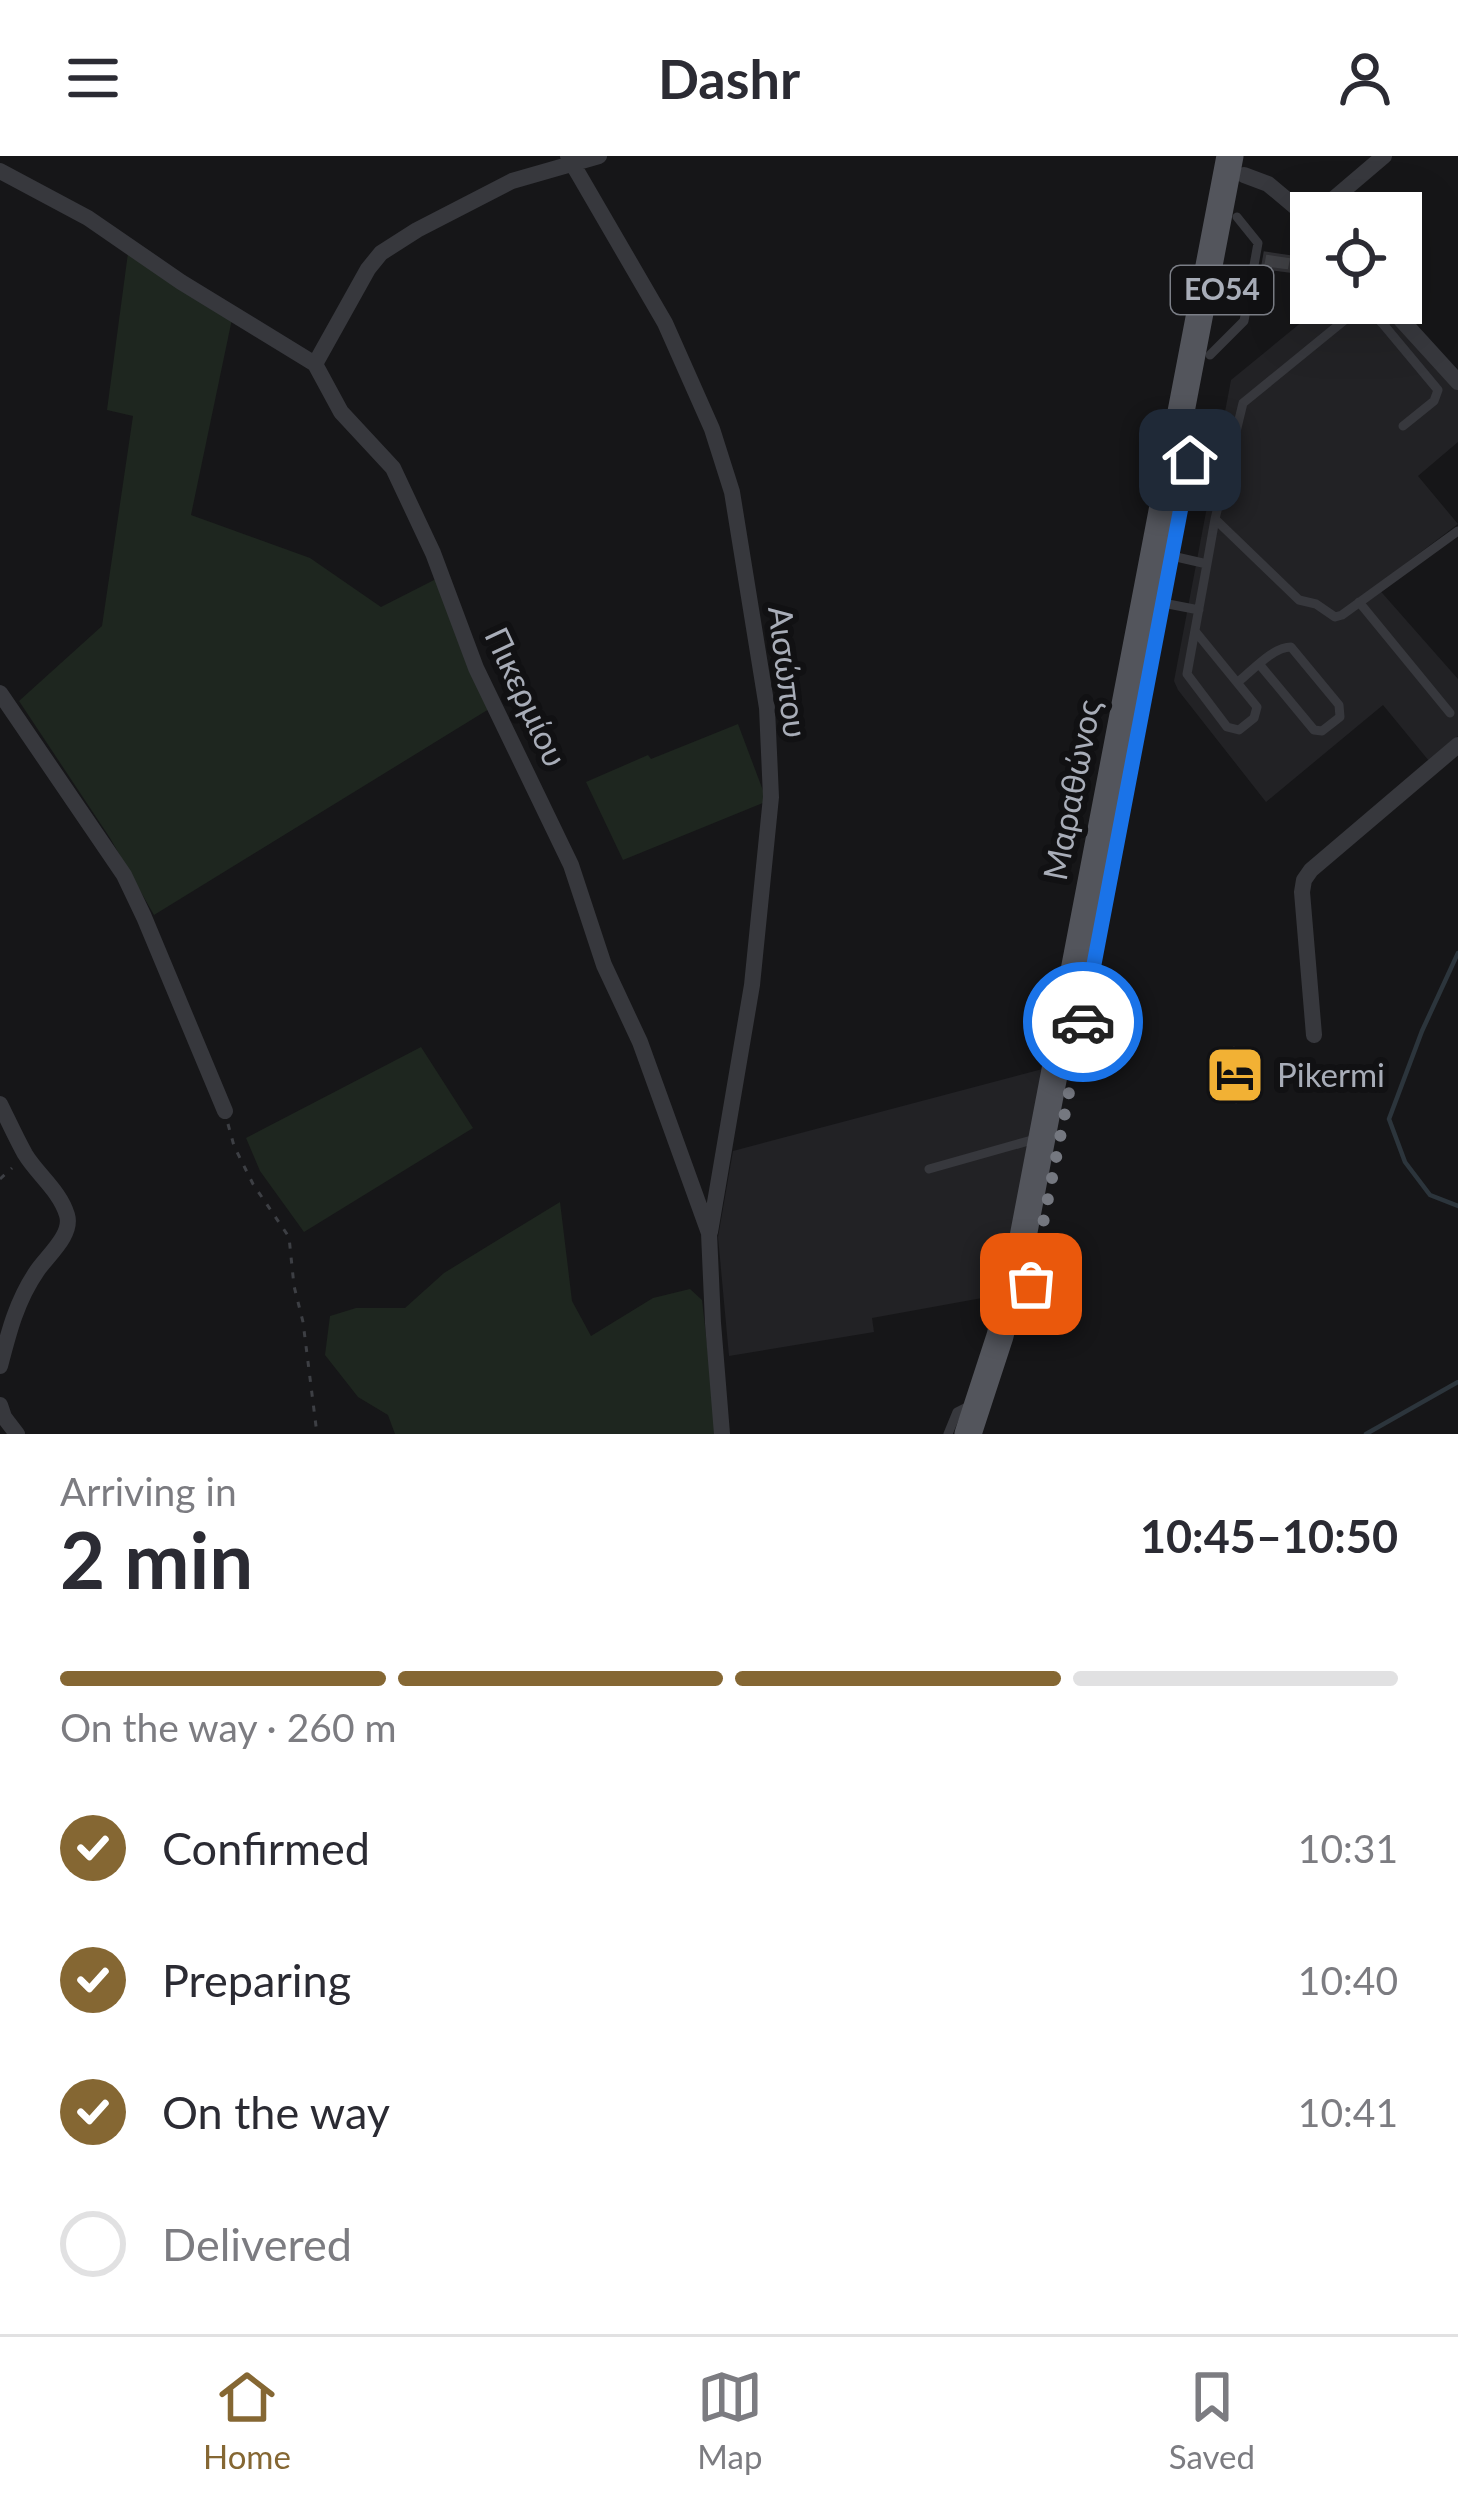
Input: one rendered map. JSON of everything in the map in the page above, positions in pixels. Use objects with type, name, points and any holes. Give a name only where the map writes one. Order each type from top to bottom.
[{"type":"main road","name":"Μαραθώνος","points":[[988,1434],[1017,1342],[1041,1241],[1237,217],[1241,162]]},
{"type":"main road","name":"Μαραθώνος","points":[[968,1434],[1014,1278],[1241,162]]},
{"type":"street","points":[[315,364],[381,253],[512,181],[569,159],[599,156]]},
{"type":"street","points":[[1342,192],[1384,156]]},
{"type":"street","name":"Αισώπου","points":[[569,159],[665,323],[712,429],[732,492],[767,708],[771,797],[752,985],[710,1233]]},
{"type":"street","points":[[1241,162],[1290,200]]},
{"type":"street","name":"Πικερμίου","points":[[0,171],[88,218],[315,364],[340,412],[393,468],[433,553],[476,668],[571,865],[604,965],[640,1042],[710,1233],[722,1434]]},
{"type":"street","points":[[1398,324],[1458,382]]},
{"type":"street","points":[[0,693],[124,875],[225,1111]]},
{"type":"street","points":[[1314,1035],[1304,880],[1458,745]]},
{"type":"street","points":[[0,1104],[68,1223],[23,1292],[0,1366]]},
{"type":"street","points":[[0,1405],[16,1434]]},
{"type":"lane","points":[[1195,631],[1255,703],[1258,710],[1243,728],[1227,727],[1188,677],[1195,631],[1218,502],[1243,403],[1340,324]]},
{"type":"lane","points":[[1395,324],[1438,390],[1434,401],[1403,426]]},
{"type":"lane","points":[[1183,496],[1218,502]]},
{"type":"lane","points":[[1215,519],[1302,602],[1316,604],[1335,617],[1458,531]]},
{"type":"lane","points":[[1172,556],[1207,564]]},
{"type":"lane","points":[[1359,602],[1450,713]]},
{"type":"lane","points":[[1163,603],[1199,610]]},
{"type":"lane","points":[[1238,682],[1260,664],[1283,646],[1292,647],[1339,705],[1340,717],[1322,731],[1314,730],[1260,664]]},
{"type":"lane","points":[[929,1169],[1042,1138]]},
{"type":"lane","points":[[948,1434],[957,1412],[979,1404]]},
{"type":"path","points":[[225,1111],[243,1166],[289,1237],[317,1434]]},
{"type":"path","points":[[0,1179],[26,1156]]},
{"type":"shaded area","points":[[128,253],[232,319],[191,515],[310,558],[381,607],[436,579],[489,709],[154,915],[110,838],[19,701],[102,626],[133,416],[107,410]]},
{"type":"shaded area","points":[[1299,324],[1401,324],[1458,388],[1458,442],[1418,476],[1458,524],[1376,586],[1458,679],[1458,736],[1429,761],[1383,705],[1266,802],[1178,690],[1174,681],[1231,380]]},
{"type":"shaded area","points":[[738,724],[765,802],[623,860],[586,782]]},
{"type":"shaded area","points":[[421,1047],[473,1128],[304,1232],[260,1171],[246,1138]]},
{"type":"shaded area","points":[[1050,1067],[1004,1294],[872,1318],[874,1332],[729,1356],[718,1237],[733,1151]]},
{"type":"shaded area","points":[[560,1202],[572,1301],[591,1336],[653,1298],[690,1289],[702,1300],[717,1434],[395,1434],[388,1415],[358,1397],[325,1355],[330,1316],[356,1308],[405,1308],[444,1273]]},
{"type":"building","points":[[1265,253],[1290,257],[1289,271],[1273,269],[1267,306],[1256,304]]},
{"type":"building","name":"Pikermi","points":[[1234,1048],[1261,1069],[1236,1102],[1209,1081]]},
{"type":"waterway","points":[[1458,953],[1389,1119],[1405,1162],[1430,1195],[1458,1206]]},
{"type":"waterway","points":[[1366,1434],[1458,1382]]},
{"type":"way so far","points":[[1031,1284],[1083,1022]]},
{"type":"place","name":"Pikermi","points":[[1235,1075]]},
{"type":"route","points":[[1083,1022],[1190,460]]}]
